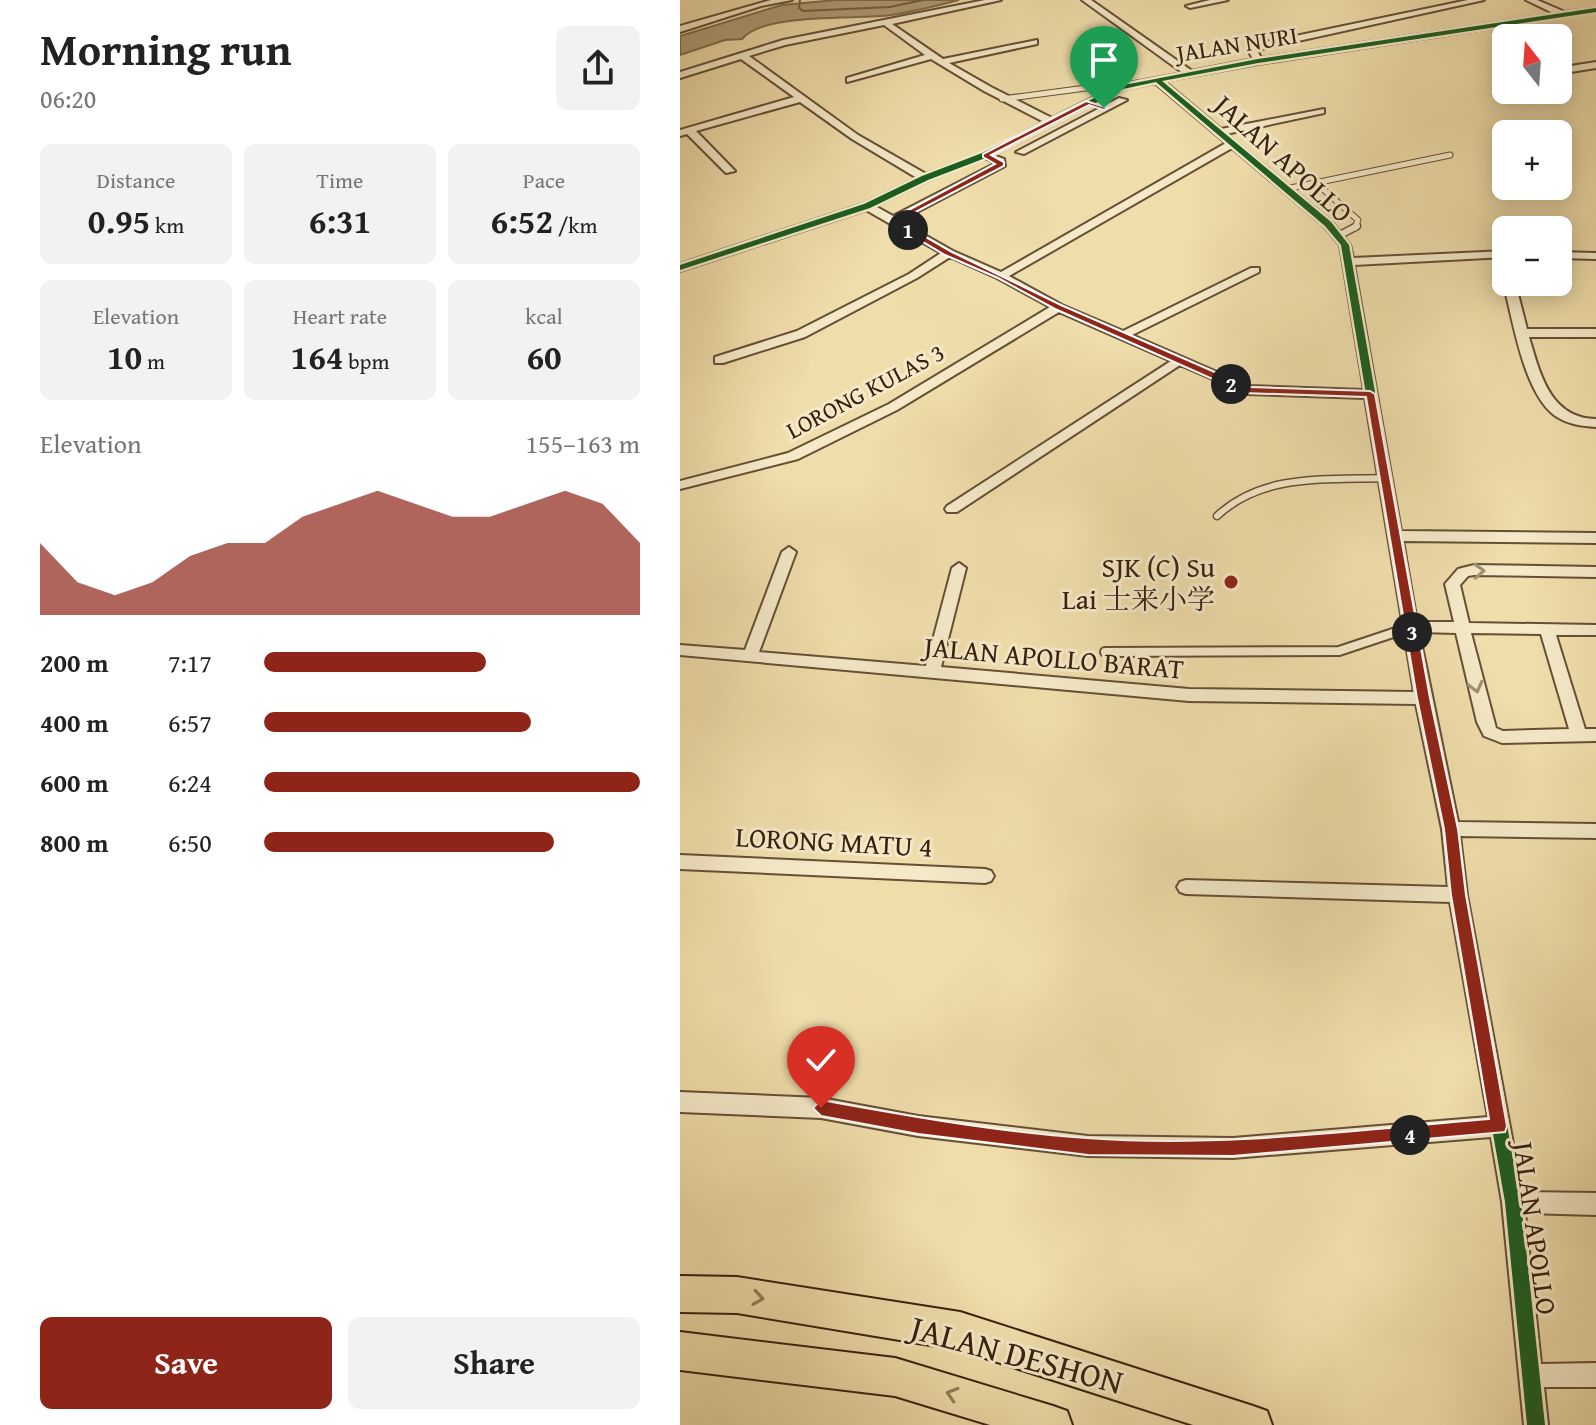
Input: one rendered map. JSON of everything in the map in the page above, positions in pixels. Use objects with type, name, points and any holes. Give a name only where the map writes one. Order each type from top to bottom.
[{"type":"main road","name":"JALAN DESHON","points":[[680,1294],[737,1295],[960,1331],[1253,1425]]},
{"type":"main road","name":"JALAN DESHON","points":[[680,1351],[895,1377],[1053,1425]]},
{"type":"street","points":[[680,29],[759,2],[788,0]]},
{"type":"street","points":[[680,75],[783,43],[997,0]]},
{"type":"street","points":[[1086,0],[1189,73]]},
{"type":"street","points":[[1190,6],[1224,0]]},
{"type":"street","points":[[1258,61],[1252,50],[1255,47],[1480,0]]},
{"type":"street","points":[[1530,0],[1566,16]]},
{"type":"street","name":"JALAN NURI","points":[[680,268],[867,206],[925,178],[985,155],[1121,87],[1258,61],[1596,10]]},
{"type":"street","points":[[886,23],[930,56],[1001,99],[1053,122]]},
{"type":"street","points":[[940,62],[1034,42]]},
{"type":"street","points":[[850,80],[930,56]]},
{"type":"street","points":[[744,57],[855,137],[925,178]]},
{"type":"street","points":[[1572,69],[1596,65]]},
{"type":"street","name":"JALAN APOLLO","points":[[1157,80],[1340,235],[1345,245],[1423,698],[1451,829],[1458,895],[1513,1202],[1536,1425]]},
{"type":"street","points":[[684,132],[802,98]]},
{"type":"street","points":[[1021,152],[1122,100]]},
{"type":"street","points":[[1088,103],[1104,108]]},
{"type":"street","points":[[1220,132],[1321,111]]},
{"type":"street","points":[[684,132],[730,171]]},
{"type":"street","points":[[1023,137],[1038,144]]},
{"type":"street","points":[[1001,276],[1234,143]]},
{"type":"street","points":[[892,221],[1001,164],[985,155]]},
{"type":"street","points":[[867,206],[949,253],[1001,276],[1058,307],[1177,362],[1247,390],[1370,394]]},
{"type":"street","points":[[719,360],[801,334],[913,276],[949,253]]},
{"type":"street","points":[[1347,262],[1492,255]]},
{"type":"street","points":[[1572,255],[1596,256]]},
{"type":"street","points":[[1124,335],[1255,270]]},
{"type":"street","points":[[1513,296],[1545,396],[1553,408],[1565,417],[1581,423],[1596,423]]},
{"type":"street","name":"LORONG KULAS 3","points":[[680,485],[793,456],[893,407],[1058,307]]},
{"type":"street","points":[[1523,333],[1596,333]]},
{"type":"street","points":[[952,509],[1177,362]]},
{"type":"street","points":[[1394,536],[1596,538]]},
{"type":"street","points":[[750,656],[789,552]]},
{"type":"street","points":[[932,672],[959,568]]},
{"type":"street","points":[[1596,572],[1463,572],[1452,584],[1461,629],[1490,732],[1502,737],[1596,735]]},
{"type":"street","points":[[1411,627],[1593,630],[1596,647]]},
{"type":"street","points":[[1547,629],[1578,734]]},
{"type":"street","name":"JALAN APOLLO BARAT","points":[[680,650],[1189,695],[1423,698]]},
{"type":"street","points":[[1451,829],[1596,831]]},
{"type":"street","name":"LORONG MATU 4","points":[[680,862],[985,876]]},
{"type":"street","points":[[1186,887],[1458,895]]},
{"type":"street","points":[[680,1102],[821,1108],[918,1126],[1088,1146],[1233,1148],[1499,1126]]},
{"type":"street","points":[[1513,1202],[1596,1204]]},
{"type":"street","points":[[1530,1376],[1596,1375]]},
{"type":"lane","points":[[1001,99],[1101,86],[1121,87]]},
{"type":"lane","points":[[1286,189],[1450,155]]},
{"type":"lane","points":[[1315,182],[1358,220],[1357,227],[1340,235]]},
{"type":"lane","points":[[1217,516],[1228,502],[1263,485],[1385,478]]},
{"type":"lane","points":[[1105,652],[1339,651],[1411,627]]},
{"type":"water","points":[[836,0],[959,0],[892,15],[790,21],[753,30],[742,39],[725,40],[680,55],[680,36],[782,5]]},
{"type":"cycle path","points":[[680,268],[867,206],[925,178],[985,155],[1121,87],[1258,61],[1596,10]]},
{"type":"cycle path","points":[[1157,80],[1328,224],[1345,245],[1423,698],[1451,829],[1458,895],[1513,1202],[1536,1425]]},
{"type":"place","name":"SJK (C) Su Lai 士来小学","points":[[1231,582]]},
{"type":"route","points":[[821,1108],[918,1126],[1088,1146],[1233,1148],[1499,1126],[1458,895],[1451,829],[1423,698],[1370,394],[1247,390],[1177,362],[1058,307],[892,221],[1001,164],[1001,161],[985,155],[1088,103],[1104,108]]}]
